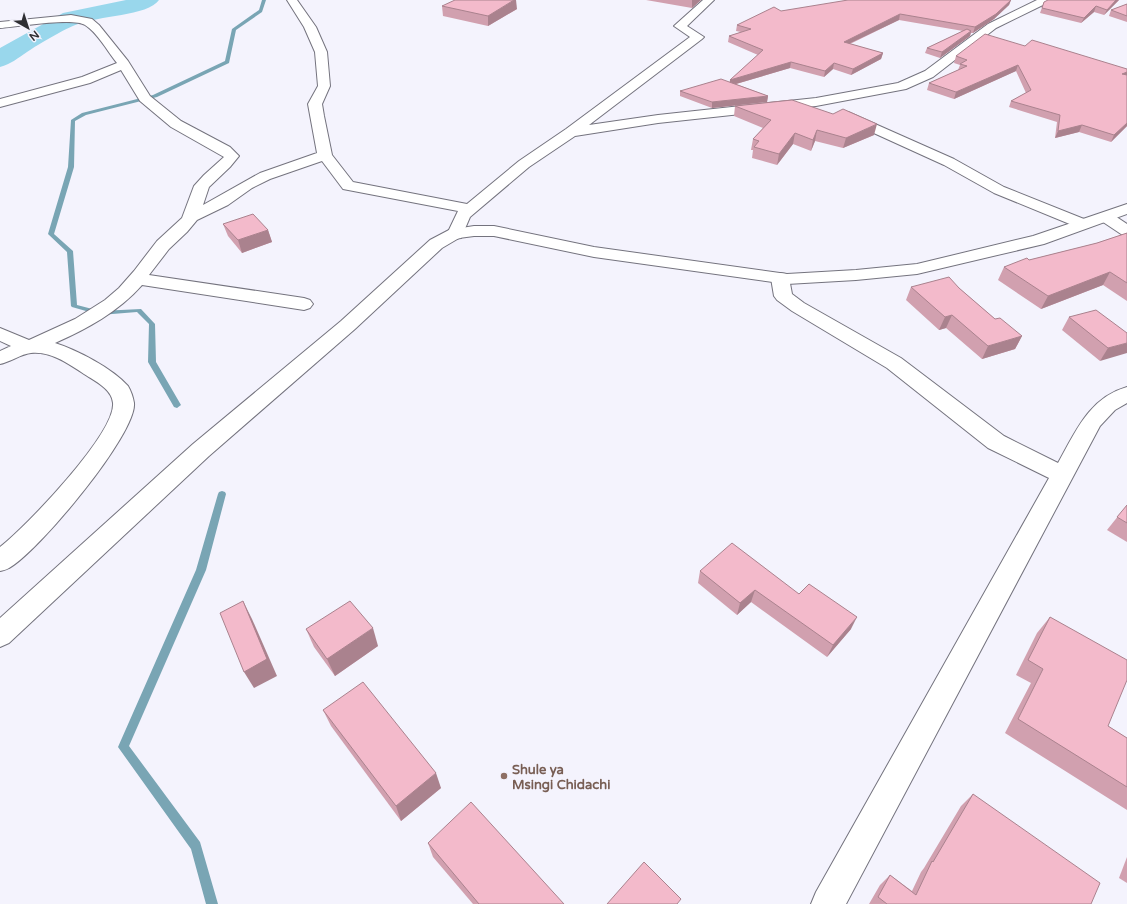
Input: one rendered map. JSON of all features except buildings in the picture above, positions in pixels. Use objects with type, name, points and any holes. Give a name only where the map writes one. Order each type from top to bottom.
[{"type":"street","points":[[292,0],[295,8],[310,27],[322,52],[324,86],[315,104],[325,155],[348,186],[471,209]]},
{"type":"street","points":[[455,234],[463,215],[524,164],[571,132],[698,37],[680,26],[709,0]]},
{"type":"street","points":[[571,132],[658,119],[816,102],[901,86],[929,74],[992,26],[1045,0]]},
{"type":"street","points":[[0,24],[71,18],[88,21],[95,27],[124,64],[145,98],[176,124],[226,150],[232,156],[229,161],[203,186],[195,200],[191,217]]},
{"type":"street","points":[[0,103],[86,80],[124,64]]},
{"type":"street","points":[[816,102],[866,123],[954,165],[1004,193],[1083,224]]},
{"type":"street","points":[[0,358],[66,332],[100,314],[137,280],[164,245],[191,217],[222,202],[247,185],[265,176],[325,155]]},
{"type":"street","points":[[0,635],[201,450],[348,324],[436,244],[455,234],[474,231],[494,231],[594,252],[780,278],[856,275],[917,269],[1038,240],[1127,209]]},
{"type":"street","points":[[1106,217],[1127,231]]},
{"type":"street","points":[[780,278],[783,296],[798,307],[894,363],[996,442],[1062,475]]},
{"type":"street","points":[[137,280],[304,304]]},
{"type":"street","points":[[0,334],[29,346],[49,348],[69,356],[115,386],[122,394],[124,404],[119,424],[81,477],[62,501],[27,539],[0,561]]},
{"type":"street","points":[[828,904],[1092,421],[1108,405],[1127,394]]},
{"type":"waterway","points":[[0,59],[19,46],[71,18],[135,5],[148,0]]},
{"type":"waterway","points":[[177,405],[152,362],[152,324],[139,310],[100,313],[74,306],[70,251],[51,234],[71,167],[73,120],[84,114],[155,96],[227,62],[234,29],[261,11],[264,0]]},
{"type":"waterway","points":[[212,904],[196,846],[123,747],[201,570],[222,494]]},
{"type":"place","name":"Shule ya Msingi Chidachi","points":[[504,776]]}]
